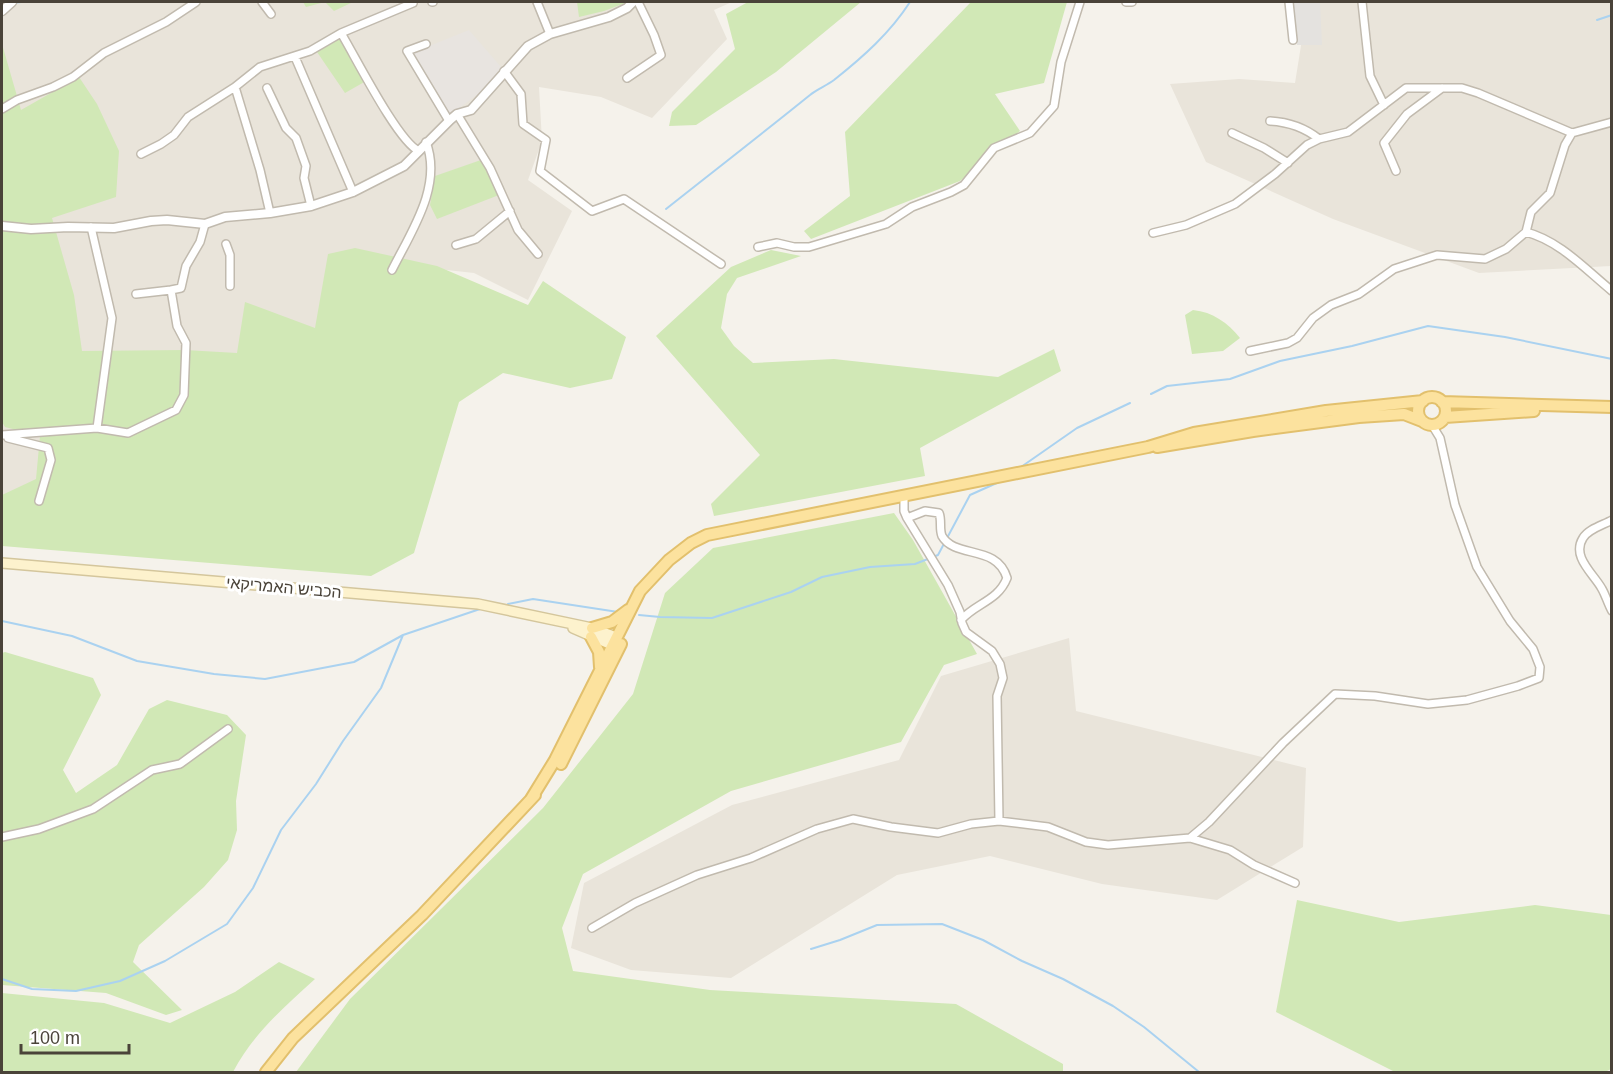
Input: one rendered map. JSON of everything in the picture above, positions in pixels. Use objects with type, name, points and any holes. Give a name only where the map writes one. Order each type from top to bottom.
[{"type":"main road","points":[[266,1072],[293,1038],[422,915],[557,770],[640,591],[660,569],[691,543],[707,535],[1148,447],[1164,448],[1327,416],[1423,401],[1433,397],[1442,402],[1611,407]]},
{"type":"main road","points":[[1423,401],[1418,411],[1427,423]]},
{"type":"main road","points":[[1327,416],[1404,414],[1427,423],[1442,421],[1445,417],[1446,412],[1442,402]]},
{"type":"main road","points":[[1445,417],[1594,407]]},
{"type":"main road","name":"הכביש האמריקאי","points":[[2,563],[458,602],[507,609],[565,624],[616,642]]},
{"type":"main road","points":[[531,799],[555,760],[600,668],[660,569]]},
{"type":"main road","points":[[600,668],[599,652],[591,632],[618,618],[633,605]]},
{"type":"street","points":[[2,11],[12,2]]},
{"type":"street","points":[[2,109],[16,100],[73,77],[104,53],[166,22],[196,2]]},
{"type":"street","points":[[262,2],[271,14]]},
{"type":"street","points":[[537,2],[550,34]]},
{"type":"street","points":[[2,226],[31,229],[114,228],[167,220],[206,224],[225,217],[311,206],[353,192],[404,166],[457,114],[471,110],[528,46],[550,34],[609,16],[635,2],[654,34],[661,55],[627,78]]},
{"type":"street","points":[[758,247],[777,243],[808,247],[886,224],[912,207],[964,185],[994,148],[1030,133],[1054,106],[1061,62],[1080,2]]},
{"type":"street","points":[[1126,2],[1132,2]]},
{"type":"street","points":[[1289,2],[1293,40]]},
{"type":"street","points":[[1362,2],[1370,76],[1384,105]]},
{"type":"street","points":[[141,154],[174,135],[188,117],[235,87],[260,67],[310,51],[341,33],[412,3]]},
{"type":"street","points":[[341,33],[398,131],[418,151]]},
{"type":"street","points":[[426,44],[407,51],[449,121]]},
{"type":"street","points":[[295,57],[353,192]]},
{"type":"street","points":[[504,71],[521,94],[523,124],[546,140],[540,171],[592,211],[624,199],[721,264]]},
{"type":"street","points":[[235,87],[260,170],[270,213]]},
{"type":"street","points":[[267,88],[286,128],[296,138],[306,166],[304,178],[311,206]]},
{"type":"street","points":[[1153,233],[1186,225],[1234,204],[1307,146],[1319,139],[1348,132],[1406,88],[1462,88],[1572,133],[1611,122]]},
{"type":"street","points":[[1396,171],[1384,143],[1407,114],[1442,88]]},
{"type":"street","points":[[457,114],[490,168],[518,230],[538,254]]},
{"type":"street","points":[[1270,122],[1292,124],[1319,139]]},
{"type":"street","points":[[1232,133],[1264,148],[1288,163]]},
{"type":"street","points":[[1250,351],[1288,343],[1298,338],[1314,318],[1331,305],[1359,294],[1394,269],[1437,255],[1485,259],[1506,249],[1526,232],[1532,212],[1550,193],[1565,145],[1572,133]]},
{"type":"street","points":[[392,270],[425,202],[430,180],[431,154],[426,142]]},
{"type":"street","points":[[456,245],[476,239],[510,211]]},
{"type":"street","points":[[136,294],[182,288],[186,266],[200,242],[206,224]]},
{"type":"street","points":[[91,227],[112,318],[98,428]]},
{"type":"street","points":[[1526,232],[1541,236],[1560,247],[1611,291]]},
{"type":"street","points":[[226,244],[230,255],[230,285]]},
{"type":"street","points":[[5,435],[98,428],[128,433],[171,414],[182,403],[186,386],[186,343],[177,326],[171,290]]},
{"type":"street","points":[[1190,838],[1209,822],[1283,744],[1335,694],[1375,696],[1428,704],[1467,700],[1539,678],[1540,667],[1533,649],[1510,621],[1477,567],[1455,505],[1440,438],[1427,423]]},
{"type":"street","points":[[5,435],[8,438],[48,448],[51,460],[39,501]]},
{"type":"street","points":[[904,495],[904,511],[907,518],[948,585],[966,632],[992,651],[1000,664],[1003,678],[997,696],[999,821]]},
{"type":"street","points":[[907,518],[925,511],[939,513],[942,520],[941,531],[946,540],[972,553],[984,553],[1005,572],[1007,578],[1000,593],[962,620]]},
{"type":"street","points":[[1611,520],[1582,538],[1579,549],[1582,561],[1602,589],[1611,611]]},
{"type":"street","points":[[2,837],[39,829],[93,809],[152,770],[180,764],[228,729]]},
{"type":"street","points":[[592,928],[635,903],[698,875],[751,858],[817,829],[853,819],[938,833],[971,824],[999,821],[1048,827],[1086,842],[1108,845],[1190,838],[1230,850],[1254,865],[1295,882]]},
{"type":"shaded area","points":[[2,2],[732,2],[714,10],[727,39],[652,118],[601,97],[539,87],[542,141],[528,180],[572,211],[528,300],[474,273],[365,261],[279,464],[2,507]]},
{"type":"shaded area","points":[[1292,2],[1320,2],[1322,45],[1297,45]]},
{"type":"shaded area","points":[[1308,2],[1611,2],[1611,266],[1479,273],[1333,219],[1206,162],[1170,84],[1239,79],[1295,83]]},
{"type":"shaded area","points":[[469,30],[502,68],[485,89],[450,115],[412,53]]},
{"type":"shaded area","points":[[1069,638],[1076,711],[1306,768],[1303,847],[1217,900],[1102,884],[990,856],[897,875],[731,978],[631,970],[571,948],[584,883],[732,805],[899,760],[941,676]]},
{"type":"green space","points":[[303,2],[325,2],[306,7]]},
{"type":"green space","points":[[325,2],[353,2],[334,11]]},
{"type":"green space","points":[[577,2],[628,2],[579,17]]},
{"type":"green space","points":[[748,2],[861,2],[776,72],[696,125],[669,126],[672,112],[735,49],[726,14]]},
{"type":"green space","points":[[971,2],[1067,2],[1044,83],[995,94],[1020,131],[960,181],[811,239],[804,231],[850,196],[845,132]]},
{"type":"green space","points":[[341,37],[366,81],[345,93],[317,52]]},
{"type":"green space","points":[[2,44],[21,110],[79,77],[97,104],[119,151],[116,197],[52,218],[74,295],[82,351],[185,350],[237,353],[245,302],[315,328],[328,254],[355,248],[437,266],[528,305],[543,281],[626,337],[612,379],[570,388],[503,373],[459,402],[414,553],[371,576],[2,546],[2,495],[36,479],[40,436],[5,427],[2,422]]},
{"type":"green space","points":[[481,160],[499,195],[437,219],[430,205],[435,176]]},
{"type":"green space","points":[[771,250],[801,256],[737,278],[727,294],[721,328],[734,346],[753,363],[834,359],[998,377],[1054,349],[1061,371],[920,448],[925,476],[714,516],[711,504],[760,455],[656,336],[731,267]]},
{"type":"green space","points":[[1193,310],[1220,319],[1240,338],[1223,351],[1192,354],[1185,315]]},
{"type":"green space","points":[[894,513],[913,540],[977,654],[944,665],[901,742],[731,791],[583,874],[562,928],[573,971],[710,990],[956,1004],[1063,1064],[1063,1072],[296,1072],[350,999],[543,808],[633,694],[665,593],[713,548]]},
{"type":"green space","points":[[2,653],[93,678],[101,695],[63,770],[76,793],[117,765],[149,709],[167,700],[227,715],[246,735],[236,801],[237,830],[228,860],[204,887],[139,945],[133,962],[182,1010],[166,1015],[106,993],[2,985]]},
{"type":"green space","points":[[1297,900],[1399,922],[1535,905],[1611,915],[1611,1069],[1605,1072],[1395,1072],[1276,1012]]},
{"type":"green space","points":[[279,962],[315,979],[259,1034],[233,1072],[2,1072],[2,993],[104,1003],[170,1023],[235,992]]},
{"type":"waterway","points":[[13,3],[21,2]]},
{"type":"waterway","points":[[666,209],[813,93],[834,80],[885,34],[910,2]]},
{"type":"waterway","points":[[1597,20],[1612,15]]},
{"type":"waterway","points":[[1151,394],[1167,386],[1230,379],[1280,361],[1352,346],[1428,326],[1505,337],[1612,359]]},
{"type":"waterway","points":[[1021,467],[1077,428],[1130,403]]},
{"type":"waterway","points":[[639,615],[712,618],[791,592],[822,577],[870,567],[915,564],[938,555],[970,495],[999,482]]},
{"type":"waterway","points":[[508,604],[533,599],[618,612]]},
{"type":"waterway","points":[[2,621],[72,636],[137,661],[214,674],[265,679],[354,662],[403,635],[480,609]]},
{"type":"waterway","points":[[2,979],[32,989],[76,991],[120,981],[165,961],[227,924],[253,888],[281,830],[316,784],[381,688],[403,635]]},
{"type":"waterway","points":[[811,949],[877,925],[942,924],[983,940],[1113,1006],[1144,1027],[1199,1072]]}]
